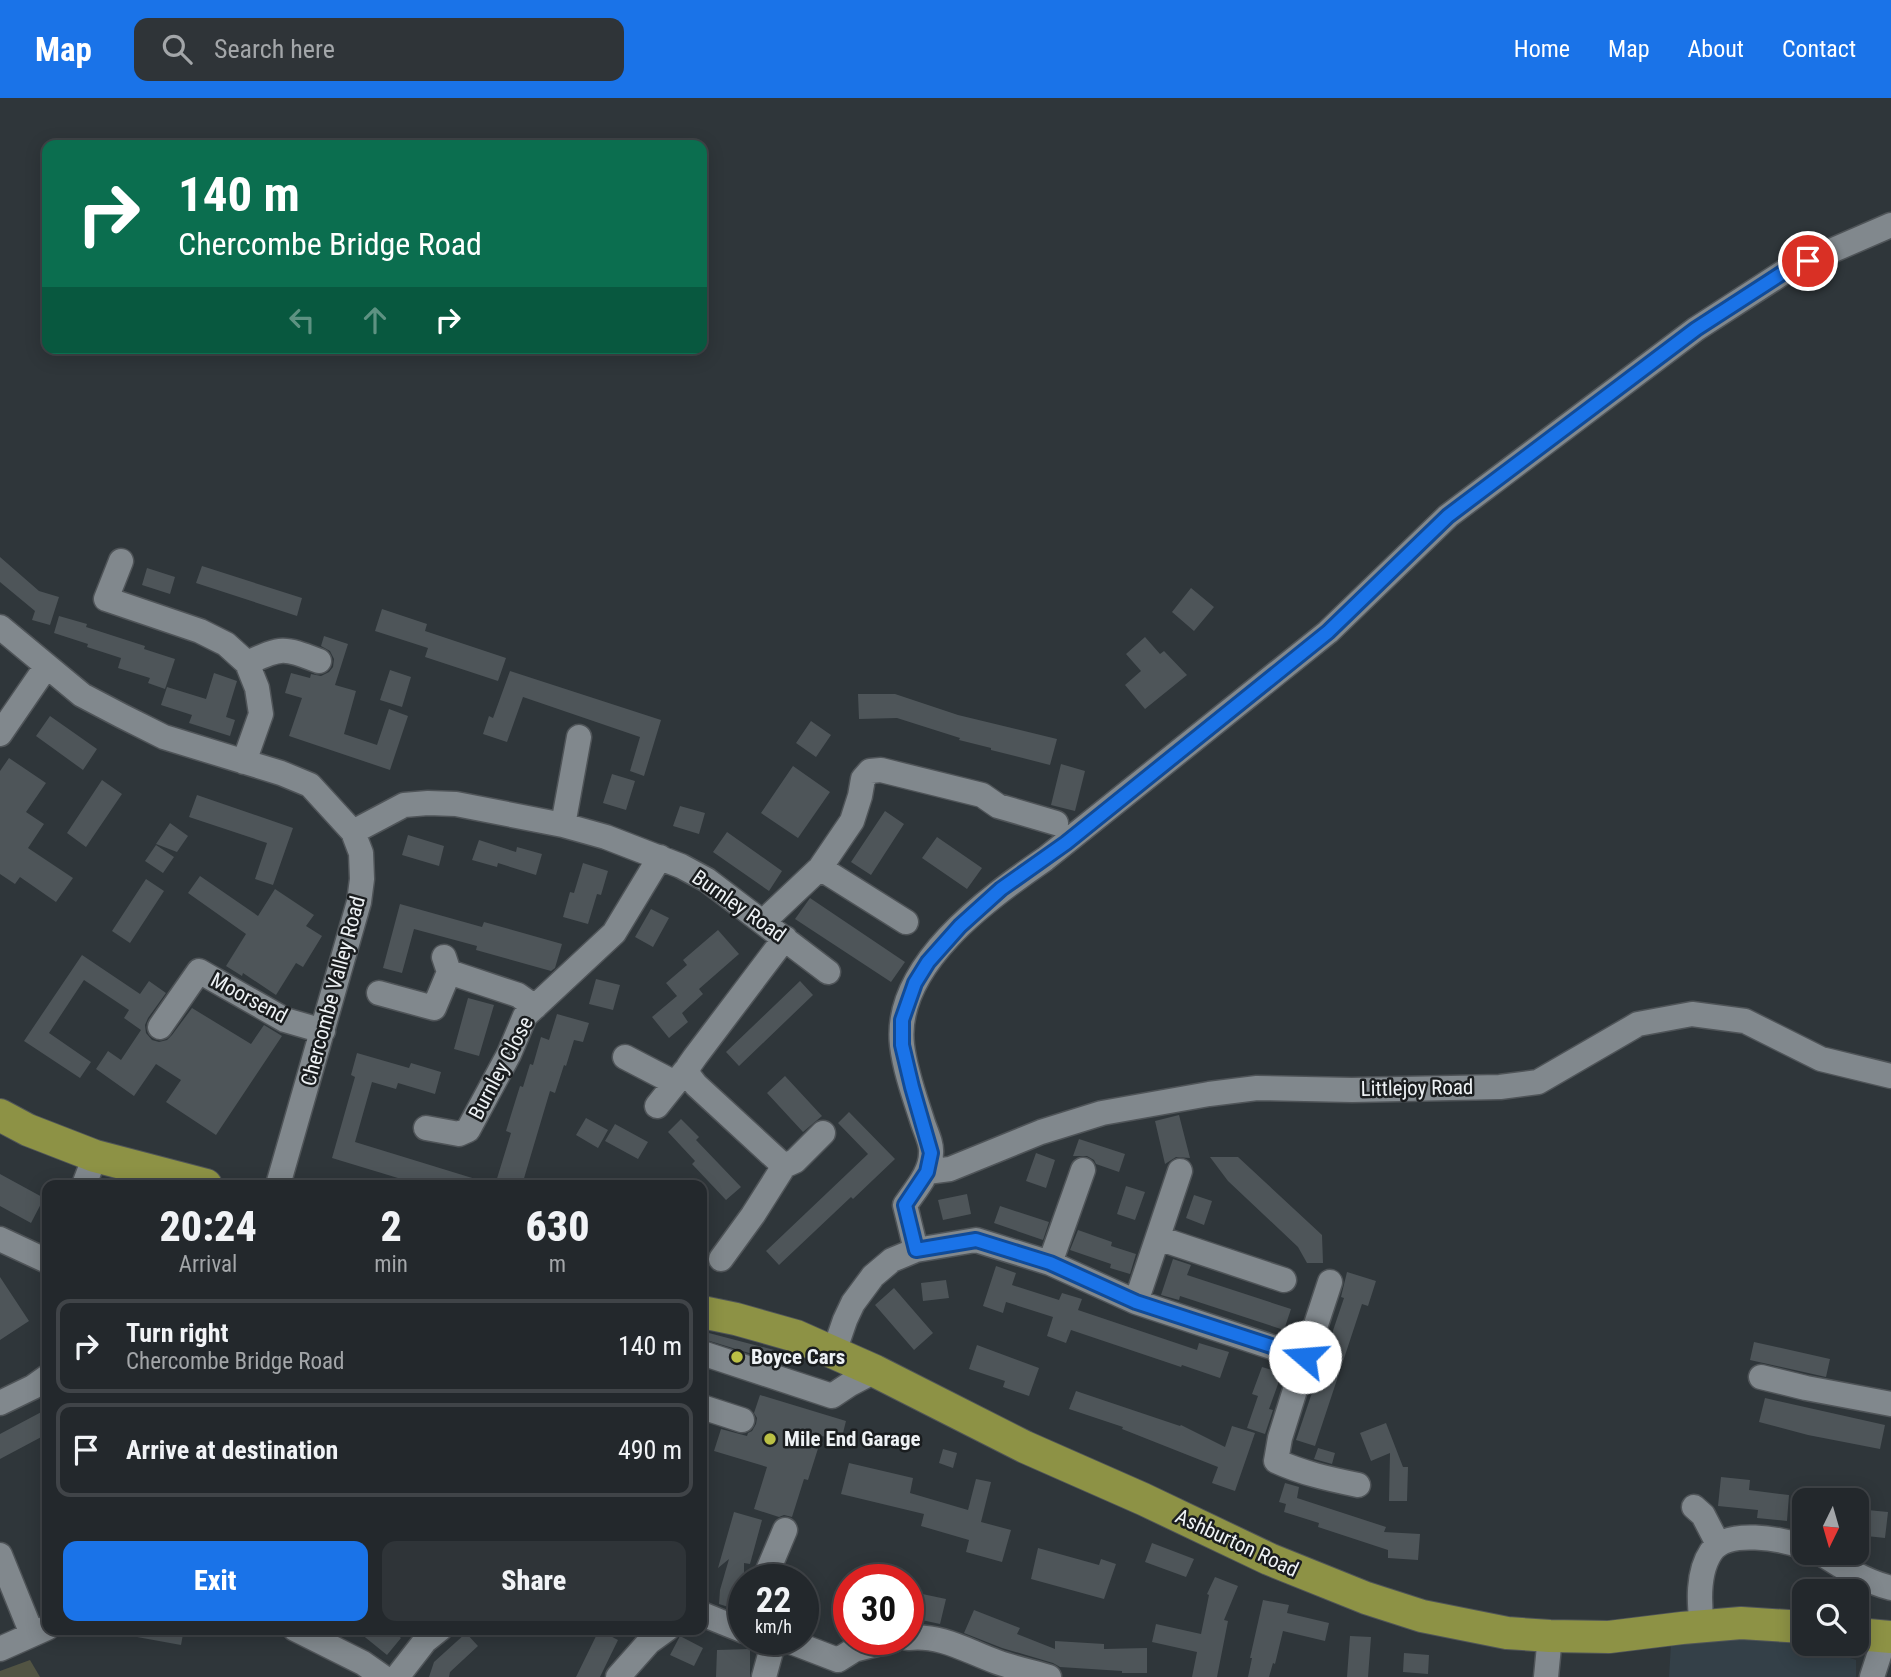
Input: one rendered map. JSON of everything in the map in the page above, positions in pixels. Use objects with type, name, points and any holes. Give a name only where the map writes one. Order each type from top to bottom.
[{"type":"main road","points":[[0,1115],[90,1171],[165,1180]]},
{"type":"main road","name":"Ashburton Road","points":[[707,1315],[796,1336],[875,1371],[1025,1447],[1269,1559],[1366,1598],[1422,1616],[1507,1633],[1550,1636],[1609,1637],[1741,1623],[1792,1627]]},
{"type":"street","points":[[916,1250],[905,1205],[927,1172],[931,1153],[902,1045],[902,1020],[915,983],[928,962],[960,926],[1001,889],[1076,835],[1328,632],[1448,516],[1696,329],[1787,270],[1891,225]]},
{"type":"street","points":[[121,561],[106,599],[200,631],[226,644],[247,663],[257,688],[261,713],[244,762]]},
{"type":"street","name":"Chercombe Valley Road","points":[[0,627],[82,695],[164,737],[281,773],[310,785],[353,832],[360,853],[362,879],[359,902],[279,1180]]},
{"type":"street","points":[[247,663],[274,651],[289,650],[319,661]]},
{"type":"street","points":[[0,734],[46,667]]},
{"type":"street","points":[[563,825],[579,737]]},
{"type":"street","points":[[764,921],[820,868],[852,821],[863,779],[870,771],[881,771],[982,795],[998,806],[1056,823]]},
{"type":"street","name":"Burnley Road","points":[[353,832],[404,806],[428,803],[456,804],[563,825],[606,837],[660,857],[707,880],[828,972]]},
{"type":"street","name":"Burnley Close","points":[[426,1128],[459,1134],[468,1130],[526,1016],[614,933],[660,857]]},
{"type":"street","points":[[820,868],[906,922]]},
{"type":"street","points":[[657,1107],[785,938]]},
{"type":"street","name":"Burnley Close","points":[[379,993],[434,1008],[446,965],[518,995],[535,1007]]},
{"type":"street","name":"Moorsend","points":[[160,1027],[199,971],[285,1020],[323,1031]]},
{"type":"street","name":"Littlejoy Road","points":[[927,1172],[950,1169],[1041,1132],[1102,1114],[1209,1094],[1257,1088],[1352,1090],[1500,1087],[1538,1082],[1638,1024],[1692,1014],[1745,1021],[1821,1059],[1891,1076]]},
{"type":"street","points":[[625,1057],[689,1076],[784,1166]]},
{"type":"street","points":[[721,1259],[784,1166],[795,1161],[823,1133]]},
{"type":"street","points":[[1050,1263],[1083,1170]]},
{"type":"street","points":[[1136,1302],[1180,1171]]},
{"type":"street","points":[[1158,1238],[1284,1280]]},
{"type":"street","points":[[0,1239],[42,1259]]},
{"type":"street","points":[[834,1352],[853,1303],[873,1276],[892,1260],[916,1250],[976,1240],[1050,1263],[1136,1302],[1305,1357]]},
{"type":"street","points":[[1330,1282],[1280,1438],[1276,1461],[1323,1478],[1358,1485]]},
{"type":"street","points":[[707,1355],[832,1396],[875,1371]]},
{"type":"street","points":[[1760,1377],[1891,1404]]},
{"type":"street","points":[[0,1402],[42,1381]]},
{"type":"street","points":[[707,1409],[742,1420]]},
{"type":"street","points":[[1694,1507],[1703,1515],[1718,1544]]},
{"type":"street","points":[[771,1564],[785,1530]]},
{"type":"street","points":[[1702,1626],[1700,1592],[1703,1569],[1711,1551],[1718,1544],[1749,1537],[1792,1542]]},
{"type":"street","points":[[0,1555],[39,1631],[0,1649]]},
{"type":"street","points":[[1840,1565],[1891,1588]]},
{"type":"street","points":[[707,1616],[728,1624]]},
{"type":"street","points":[[308,1635],[363,1663],[383,1677]]},
{"type":"street","points":[[397,1677],[432,1635]]},
{"type":"street","points":[[618,1677],[659,1635]]},
{"type":"street","points":[[1546,1677],[1550,1636]]},
{"type":"street","points":[[1872,1677],[1878,1636]]},
{"type":"street","points":[[924,1638],[946,1641],[998,1662],[1049,1677]]},
{"type":"street","points":[[764,1677],[770,1655]]},
{"type":"street","points":[[811,1655],[833,1668],[848,1655]]},
{"type":"shaded area","points":[[1719,1638],[1774,1638],[1792,1642],[1792,1656],[1844,1656],[1856,1660],[1856,1677],[1669,1677],[1671,1645]]},
{"type":"green space","points":[[30,1660],[40,1677],[0,1677],[0,1671]]},
{"type":"building","points":[[0,557],[39,591],[59,597],[50,625],[32,620],[35,611],[0,582]]},
{"type":"building","points":[[202,566],[302,598],[297,616],[196,583]]},
{"type":"building","points":[[147,568],[175,577],[170,594],[142,585]]},
{"type":"building","points":[[1191,588],[1214,607],[1194,631],[1172,612]]},
{"type":"building","points":[[382,609],[427,624],[425,631],[506,658],[498,681],[425,657],[428,648],[375,631]]},
{"type":"building","points":[[59,616],[87,624],[86,627],[175,659],[165,689],[148,683],[150,678],[118,668],[121,658],[54,633]]},
{"type":"building","points":[[324,636],[348,644],[335,685],[356,691],[344,734],[377,745],[389,709],[408,716],[390,770],[289,736],[302,698],[285,693],[291,673],[310,678],[311,674],[321,676],[329,672],[334,659],[330,651],[321,646]]},
{"type":"building","points":[[1145,637],[1160,654],[1164,651],[1187,675],[1145,709],[1125,685],[1141,671],[1126,654]]},
{"type":"building","points":[[390,670],[411,677],[402,707],[380,700]]},
{"type":"building","points":[[510,671],[661,720],[644,776],[630,771],[640,737],[523,697],[507,742],[483,734],[489,716],[493,718]]},
{"type":"building","points":[[214,673],[237,681],[226,717],[235,720],[230,736],[189,723],[192,715],[161,705],[167,687],[206,699]]},
{"type":"building","points":[[858,694],[895,694],[958,715],[1057,739],[1050,765],[991,750],[897,718],[859,719]]},
{"type":"building","points":[[50,716],[97,749],[83,770],[36,736]]},
{"type":"building","points":[[811,721],[831,735],[816,757],[796,743]]},
{"type":"building","points":[[9,758],[46,783],[26,812],[44,824],[28,848],[73,878],[56,902],[20,877],[15,884],[0,874],[0,771]]},
{"type":"building","points":[[1061,764],[1085,771],[1075,811],[1051,805]]},
{"type":"building","points":[[793,766],[830,792],[798,838],[761,813]]},
{"type":"building","points":[[612,774],[635,781],[626,810],[603,803]]},
{"type":"building","points":[[102,780],[122,794],[86,847],[67,833]]},
{"type":"building","points":[[197,795],[293,828],[273,885],[255,879],[267,843],[189,817]]},
{"type":"building","points":[[680,806],[705,813],[699,834],[673,826]]},
{"type":"building","points":[[885,811],[904,824],[871,875],[851,862]]},
{"type":"building","points":[[170,823],[188,836],[177,852],[156,844]]},
{"type":"building","points":[[727,832],[782,871],[769,891],[713,852]]},
{"type":"building","points":[[408,835],[444,846],[439,866],[402,855]]},
{"type":"building","points":[[937,837],[982,868],[967,889],[922,858]]},
{"type":"building","points":[[479,840],[516,852],[517,847],[542,854],[536,875],[498,863],[497,867],[472,860]]},
{"type":"building","points":[[156,845],[174,857],[163,873],[145,861]]},
{"type":"building","points":[[583,863],[608,871],[601,895],[597,894],[588,924],[563,917],[570,892],[574,893]]},
{"type":"building","points":[[200,876],[258,916],[275,889],[314,915],[306,926],[322,936],[303,967],[296,963],[276,995],[243,973],[242,976],[226,966],[246,934],[188,893]]},
{"type":"building","points":[[146,879],[164,891],[130,943],[112,931]]},
{"type":"building","points":[[810,898],[905,962],[891,982],[795,919]]},
{"type":"building","points":[[400,904],[482,927],[484,922],[562,944],[555,968],[551,971],[476,950],[477,946],[414,929],[402,973],[383,968]]},
{"type":"building","points":[[651,909],[669,918],[653,947],[635,937]]},
{"type":"building","points":[[718,930],[739,954],[699,989],[703,994],[682,1013],[688,1022],[669,1038],[652,1017],[677,996],[666,983],[687,965],[683,960]]},
{"type":"building","points":[[82,955],[140,994],[149,981],[166,993],[145,1025],[146,1033],[152,1040],[167,1040],[192,1008],[251,1044],[264,1025],[282,1036],[216,1135],[166,1102],[181,1080],[156,1064],[134,1096],[96,1069],[108,1051],[121,1060],[141,1030],[124,1018],[129,1010],[84,980],[49,1033],[91,1062],[80,1078],[24,1041]]},
{"type":"building","points":[[596,979],[620,985],[613,1010],[589,1004]]},
{"type":"building","points":[[800,981],[813,995],[739,1066],[726,1052]]},
{"type":"building","points":[[468,998],[494,1005],[479,1056],[454,1049]]},
{"type":"building","points":[[557,1014],[589,1023],[583,1042],[574,1040],[555,1093],[550,1091],[523,1180],[497,1180],[511,1133],[506,1131],[520,1086],[523,1087],[530,1064],[533,1065],[541,1037],[549,1040]]},
{"type":"building","points":[[357,1053],[409,1068],[411,1063],[441,1072],[435,1094],[398,1083],[396,1089],[372,1082],[355,1142],[479,1180],[405,1180],[332,1158],[355,1077],[351,1075]]},
{"type":"building","points":[[785,1076],[822,1116],[803,1132],[767,1093]]},
{"type":"building","points":[[849,1112],[895,1159],[779,1265],[766,1251],[868,1154],[838,1123]]},
{"type":"building","points":[[1179,1115],[1190,1158],[1176,1157],[1165,1164],[1155,1121]]},
{"type":"building","points":[[586,1118],[608,1130],[598,1148],[576,1135]]},
{"type":"building","points":[[681,1119],[699,1137],[696,1140],[741,1187],[726,1200],[692,1164],[695,1161],[668,1132]]},
{"type":"building","points":[[615,1124],[648,1142],[638,1159],[605,1141]]},
{"type":"building","points":[[1079,1139],[1125,1154],[1119,1172],[1096,1164],[1087,1156],[1073,1156]]},
{"type":"building","points":[[1036,1153],[1055,1160],[1046,1188],[1026,1181]]},
{"type":"building","points":[[1210,1157],[1238,1157],[1322,1235],[1323,1263],[1307,1263],[1298,1247],[1228,1181]]},
{"type":"building","points":[[0,1174],[42,1197],[31,1223],[0,1206]]},
{"type":"building","points":[[1126,1186],[1145,1192],[1135,1220],[1117,1214]]},
{"type":"building","points":[[967,1194],[971,1214],[943,1220],[938,1200]]},
{"type":"building","points":[[1194,1195],[1212,1201],[1204,1225],[1186,1218]]},
{"type":"building","points":[[1000,1206],[1049,1222],[1043,1240],[994,1223]]},
{"type":"building","points":[[1078,1230],[1112,1242],[1111,1246],[1136,1254],[1130,1274],[1110,1268],[1111,1264],[1070,1250]]},
{"type":"building","points":[[1173,1259],[1191,1265],[1187,1275],[1291,1309],[1284,1330],[1180,1296],[1179,1300],[1161,1295]]},
{"type":"building","points":[[996,1266],[1016,1273],[1012,1285],[1059,1300],[1062,1293],[1082,1299],[1078,1310],[1197,1350],[1199,1343],[1229,1352],[1220,1378],[1071,1330],[1066,1343],[1047,1336],[1053,1317],[1006,1302],[1003,1313],[983,1306]]},
{"type":"building","points":[[1347,1272],[1376,1281],[1368,1306],[1362,1304],[1315,1446],[1296,1440],[1344,1298],[1341,1297]]},
{"type":"building","points":[[0,1277],[29,1321],[0,1340]]},
{"type":"building","points":[[946,1280],[949,1298],[923,1301],[921,1283]]},
{"type":"building","points":[[894,1288],[933,1333],[914,1350],[875,1305]]},
{"type":"building","points":[[707,1333],[774,1350],[772,1360],[707,1340]]},
{"type":"building","points":[[1754,1342],[1830,1359],[1826,1377],[1750,1360]]},
{"type":"building","points":[[977,1345],[1039,1368],[1029,1396],[1003,1387],[1005,1381],[969,1369]]},
{"type":"building","points":[[1262,1367],[1282,1373],[1269,1409],[1273,1410],[1265,1434],[1247,1428],[1258,1396],[1252,1394]]},
{"type":"building","points":[[1076,1391],[1181,1425],[1225,1447],[1232,1426],[1255,1433],[1235,1491],[1212,1483],[1218,1467],[1122,1429],[1123,1427],[1069,1409]]},
{"type":"building","name":"Mile End Garage","points":[[760,1395],[846,1421],[841,1441],[822,1436],[808,1480],[804,1479],[792,1517],[779,1517],[754,1509],[767,1467],[714,1451],[721,1429],[747,1436],[752,1431],[756,1424],[754,1413]]},
{"type":"building","points":[[1765,1398],[1885,1425],[1880,1449],[1759,1422]]},
{"type":"building","points":[[42,1412],[42,1437],[0,1459],[0,1434]]},
{"type":"building","points":[[1386,1423],[1403,1467],[1408,1467],[1407,1501],[1389,1501],[1390,1453],[1371,1461],[1360,1433]]},
{"type":"building","points":[[1318,1448],[1335,1453],[1332,1464],[1314,1459]]},
{"type":"building","points":[[943,1449],[957,1453],[953,1468],[939,1463]]},
{"type":"building","points":[[849,1463],[913,1478],[910,1493],[968,1510],[976,1479],[991,1482],[981,1522],[1011,1530],[1002,1562],[966,1552],[969,1540],[921,1526],[924,1514],[841,1494]]},
{"type":"building","points":[[1721,1477],[1750,1480],[1749,1490],[1789,1495],[1787,1521],[1757,1518],[1758,1510],[1718,1506]]},
{"type":"building","points":[[1285,1483],[1299,1487],[1297,1498],[1386,1527],[1384,1532],[1420,1534],[1418,1560],[1388,1558],[1388,1550],[1318,1527],[1319,1523],[1284,1512],[1286,1504],[1279,1502]]},
{"type":"building","points":[[1869,1510],[1888,1512],[1885,1538],[1869,1536]]},
{"type":"building","points":[[734,1512],[762,1520],[750,1564],[728,1564],[728,1607],[719,1604],[729,1559],[718,1568]]},
{"type":"building","points":[[1152,1543],[1194,1559],[1186,1577],[1145,1562]]},
{"type":"building","points":[[1038,1548],[1099,1565],[1101,1559],[1116,1564],[1104,1599],[1031,1579]]},
{"type":"building","points":[[1215,1577],[1238,1586],[1224,1620],[1228,1621],[1217,1677],[1192,1677],[1197,1652],[1152,1642],[1156,1624],[1201,1634],[1209,1595],[1207,1594]]},
{"type":"building","points":[[924,1594],[946,1599],[940,1624],[924,1620]]},
{"type":"building","points":[[1263,1600],[1289,1605],[1287,1613],[1329,1623],[1325,1641],[1283,1631],[1269,1677],[1248,1677],[1250,1658]]},
{"type":"building","points":[[974,1610],[1020,1628],[1017,1634],[1055,1649],[1055,1641],[1104,1644],[1104,1649],[1147,1648],[1147,1673],[1060,1667],[1002,1648],[964,1633]]},
{"type":"building","points":[[137,1635],[183,1635],[181,1645]]},
{"type":"building","points":[[362,1635],[398,1635],[401,1638],[387,1655]]},
{"type":"building","points":[[464,1635],[468,1635],[478,1646],[450,1672],[449,1677],[429,1677],[434,1662]]},
{"type":"building","points":[[597,1635],[608,1635],[618,1640],[600,1677],[576,1677]]},
{"type":"building","points":[[680,1636],[703,1648],[694,1666],[670,1655]]},
{"type":"building","points":[[1350,1636],[1371,1637],[1368,1677],[1347,1677]]},
{"type":"building","points":[[717,1650],[728,1650],[728,1655],[750,1655],[750,1677],[716,1677]]},
{"type":"building","points":[[1404,1653],[1429,1655],[1428,1674],[1403,1672]]},
{"type":"place","name":"Boyce Cars","points":[[737,1357]]},
{"type":"place","name":"Mile End Garage","points":[[770,1439]]},
{"type":"route","points":[[1305,1357],[1136,1302],[1050,1263],[976,1240],[916,1250],[905,1205],[927,1172],[931,1153],[902,1045],[902,1020],[915,983],[928,962],[960,926],[1001,889],[1066,843],[1328,632],[1448,516],[1696,329],[1787,270],[1808,261]]}]
